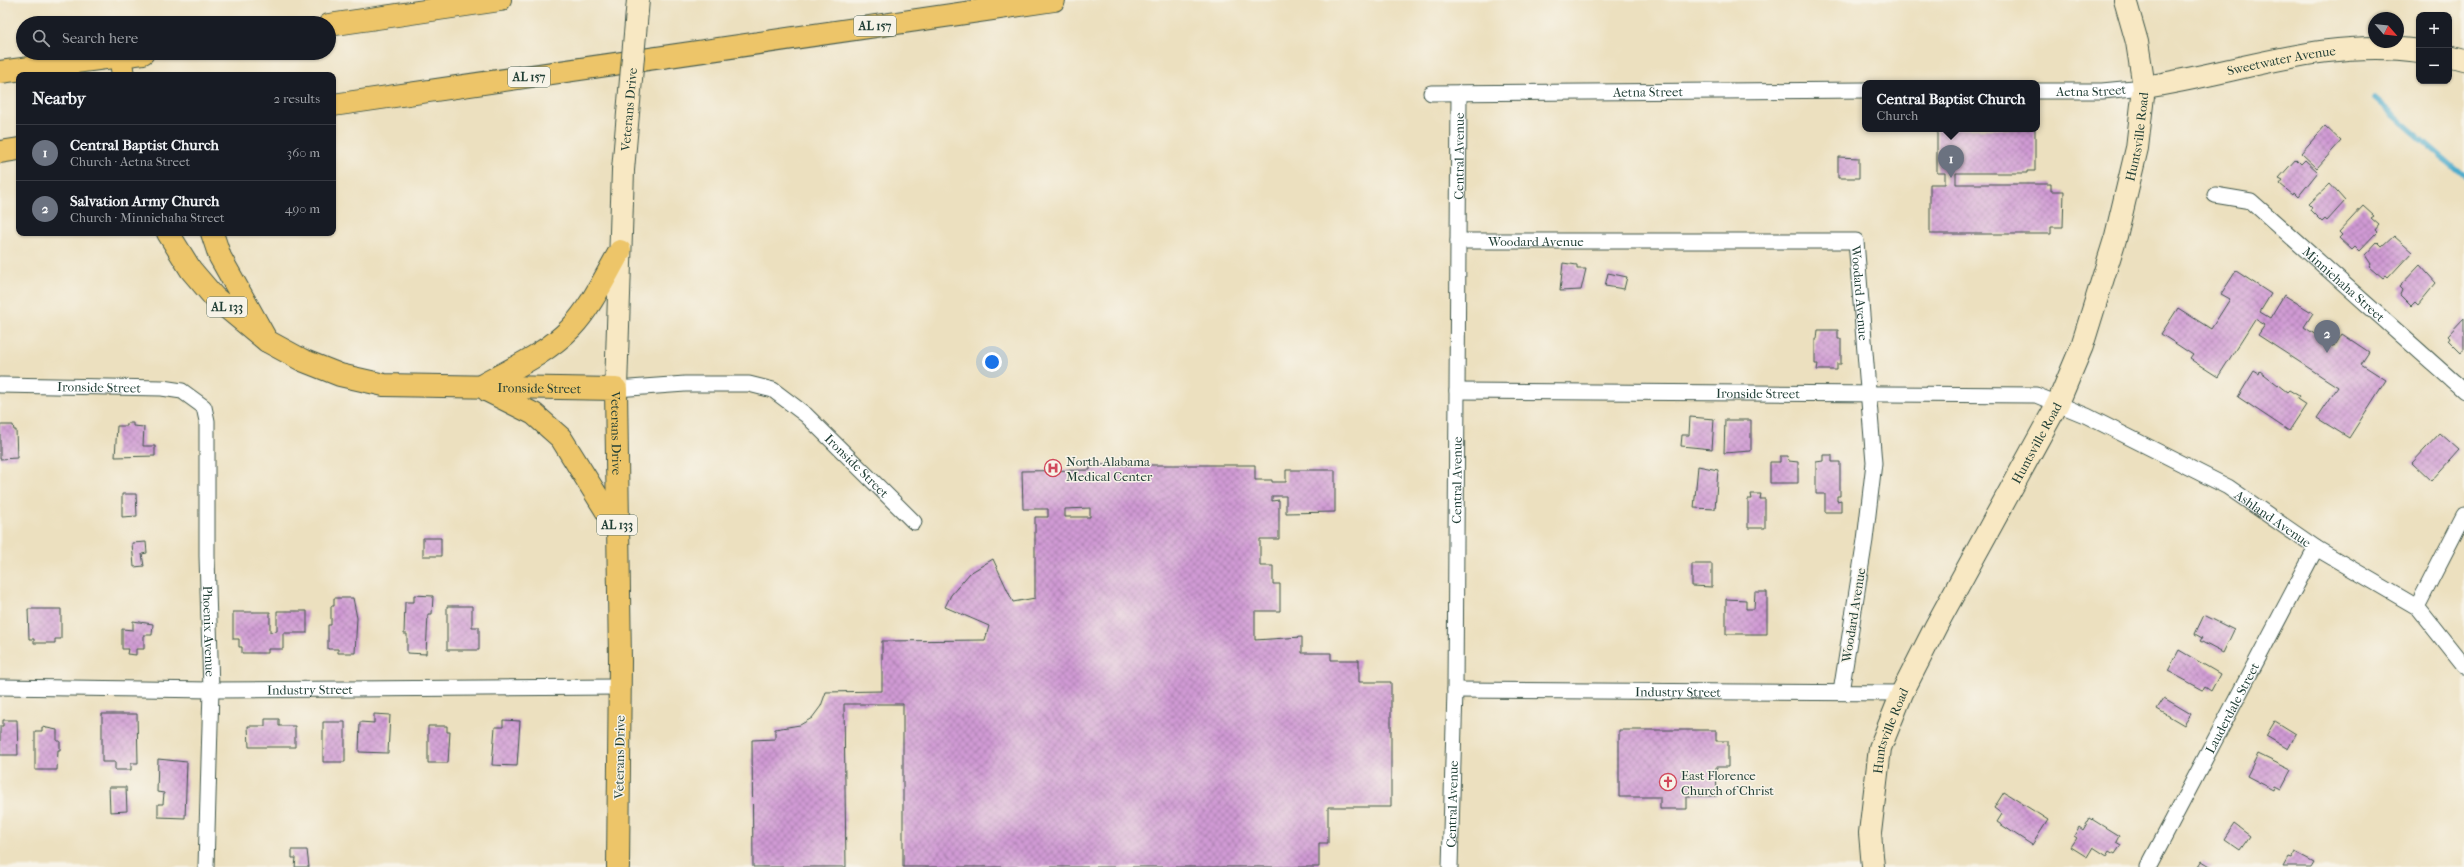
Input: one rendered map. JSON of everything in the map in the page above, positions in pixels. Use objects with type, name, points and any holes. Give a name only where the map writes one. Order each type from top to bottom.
[{"type":"main road","points":[[336,25],[500,0]]},
{"type":"main road","name":"Veterans Drive","points":[[618,867],[620,687],[616,389],[623,170],[638,0]]},
{"type":"main road","name":"AL 157","points":[[336,105],[1054,0]]},
{"type":"main road","name":"Huntsville Road","points":[[1873,867],[1870,832],[1880,748],[1902,693],[1936,626],[2058,403],[2082,346],[2116,236],[2137,148],[2144,87],[2137,42],[2125,0]]},
{"type":"main road","name":"Sweetwater Avenue","points":[[2144,87],[2176,83],[2278,58],[2339,48],[2400,48],[2416,51]]},
{"type":"main road","points":[[2452,57],[2464,60]]},
{"type":"main road","points":[[0,72],[122,66],[132,60]]},
{"type":"main road","points":[[336,111],[362,101]]},
{"type":"main road","points":[[0,152],[16,149]]},
{"type":"main road","points":[[0,158],[16,160]]},
{"type":"main road","points":[[162,236],[191,270]]},
{"type":"main road","name":"Ironside Street","points":[[170,236],[191,270],[214,297],[267,340],[302,360],[340,375],[384,385],[616,389]]},
{"type":"main road","points":[[213,236],[220,257],[267,340]]},
{"type":"main road","points":[[480,387],[553,344],[570,329],[584,312],[620,251]]},
{"type":"main road","points":[[480,387],[534,414],[562,438],[617,528]]},
{"type":"street","name":"Aetna Street","points":[[2040,91],[2102,91],[2144,87]]},
{"type":"street","name":"Aetna Street","points":[[1431,93],[1862,90]]},
{"type":"street","name":"Central Avenue","points":[[1450,867],[1455,690],[1459,93]]},
{"type":"street","name":"Minniehaha Street","points":[[2216,195],[2251,201],[2464,391]]},
{"type":"street","name":"Woodard Avenue","points":[[1458,241],[1856,241],[1867,394],[1874,463],[1865,540],[1841,692]]},
{"type":"street","name":"Ironside Street","points":[[616,389],[685,384],[749,384],[773,390],[806,415],[914,522]]},
{"type":"street","name":"Ironside Street","points":[[0,385],[162,388],[182,391],[196,399]]},
{"type":"street","name":"Ironside Street","points":[[1457,391],[2036,395],[2058,403]]},
{"type":"street","name":"Phoenix Avenue","points":[[196,399],[204,407],[207,421],[207,556],[212,690],[206,867]]},
{"type":"street","name":"Ashland Avenue","points":[[2058,403],[2180,461],[2228,487],[2316,548],[2417,607],[2464,666]]},
{"type":"street","points":[[2417,607],[2464,515]]},
{"type":"street","name":"Lauderdale Street","points":[[2148,867],[2316,548]]},
{"type":"street","name":"Industry Street","points":[[0,688],[212,690],[620,687]]},
{"type":"street","name":"Industry Street","points":[[1455,690],[1902,693]]},
{"type":"building","points":[[2325,126],[2341,141],[2317,168],[2301,153]]},
{"type":"building","points":[[1937,132],[2035,132],[2035,171],[2027,171],[2027,173],[1956,173],[1956,184],[2051,184],[2051,191],[2064,191],[2063,227],[2051,227],[2051,234],[1930,234],[1930,184],[1945,184],[1945,173],[1937,173]]},
{"type":"building","points":[[1838,157],[1859,158],[1859,178],[1838,178]]},
{"type":"building","points":[[2296,159],[2301,164],[2305,160],[2318,172],[2298,197],[2294,193],[2293,195],[2280,184],[2283,180],[2279,178]]},
{"type":"building","points":[[2330,184],[2345,201],[2327,221],[2325,219],[2322,222],[2310,210],[2312,207],[2309,204]]},
{"type":"building","points":[[2363,206],[2374,216],[2371,218],[2379,225],[2375,230],[2377,232],[2359,251],[2355,247],[2352,250],[2339,238],[2342,235],[2339,232]]},
{"type":"building","points":[[2394,236],[2412,252],[2388,278],[2386,276],[2383,279],[2369,267],[2371,264],[2365,255],[2377,242],[2382,247]]},
{"type":"building","points":[[1563,263],[1577,265],[1577,269],[1586,269],[1581,290],[1560,291]]},
{"type":"building","points":[[2420,265],[2436,283],[2418,305],[2415,302],[2411,306],[2400,295],[2402,290],[2399,287]]},
{"type":"building","points":[[2236,271],[2271,294],[2260,312],[2270,318],[2284,295],[2313,313],[2304,327],[2334,347],[2342,334],[2369,352],[2361,364],[2386,380],[2349,438],[2317,418],[2338,387],[2258,335],[2265,325],[2255,319],[2218,377],[2190,359],[2193,355],[2161,334],[2178,308],[2211,329],[2230,299],[2221,294]]},
{"type":"building","points":[[1608,273],[1627,277],[1624,289],[1605,286]]},
{"type":"building","points":[[2464,318],[2464,349],[2461,353],[2448,340],[2450,337],[2448,335]]},
{"type":"building","points":[[1818,330],[1838,330],[1838,339],[1841,339],[1841,364],[1837,364],[1837,370],[1817,370],[1818,364],[1815,364],[1815,339],[1817,339]]},
{"type":"building","points":[[2254,371],[2259,374],[2260,371],[2287,392],[2289,390],[2299,396],[2297,399],[2306,405],[2289,431],[2238,397]]},
{"type":"building","points":[[1690,417],[1714,419],[1712,449],[1681,446],[1682,435],[1689,435]]},
{"type":"building","points":[[1725,420],[1751,420],[1751,451],[1724,453]]},
{"type":"building","points":[[127,423],[133,423],[133,426],[144,427],[143,446],[155,446],[155,456],[115,457],[117,426],[127,426]]},
{"type":"building","points":[[0,425],[13,425],[14,430],[16,430],[17,458],[0,459]]},
{"type":"building","points":[[2440,433],[2459,450],[2431,481],[2412,463]]},
{"type":"building","points":[[1823,455],[1832,455],[1832,462],[1840,462],[1840,496],[1837,496],[1837,501],[1841,500],[1841,512],[1825,512],[1825,494],[1816,494],[1816,462],[1823,461]]},
{"type":"building","points":[[1780,456],[1788,456],[1789,461],[1798,462],[1798,483],[1770,483],[1770,462],[1780,462]]},
{"type":"building","points":[[1090,465],[1255,465],[1255,480],[1286,482],[1286,470],[1335,470],[1335,512],[1286,513],[1286,496],[1272,496],[1272,501],[1279,500],[1279,539],[1260,539],[1260,566],[1273,566],[1273,584],[1280,584],[1280,611],[1255,611],[1255,640],[1302,637],[1302,653],[1331,653],[1331,660],[1359,660],[1359,682],[1391,682],[1391,807],[1328,807],[1328,843],[1319,843],[1319,867],[903,867],[903,704],[844,704],[846,867],[753,867],[752,740],[775,739],[775,729],[800,725],[812,718],[821,706],[826,692],[882,691],[882,641],[985,640],[989,626],[945,607],[951,595],[970,573],[993,559],[1013,602],[1035,598],[1035,517],[1048,517],[1048,509],[1023,509],[1022,471],[1090,470]],"holes":[[[1090,508],[1090,517],[1065,517],[1065,509]]]},
{"type":"building","points":[[1698,466],[1718,470],[1715,509],[1694,508]]},
{"type":"building","points":[[122,494],[136,494],[137,516],[122,517]]},
{"type":"building","points":[[1751,494],[1761,494],[1760,499],[1765,499],[1765,528],[1748,528],[1748,499],[1752,499]]},
{"type":"building","points":[[423,538],[441,538],[441,556],[423,556]]},
{"type":"building","points":[[146,542],[147,553],[142,554],[144,566],[134,567],[132,543]]},
{"type":"building","points":[[1692,564],[1712,564],[1712,587],[1692,586]]},
{"type":"building","points":[[1755,592],[1767,592],[1767,634],[1726,634],[1726,599],[1746,600],[1746,609],[1754,609]]},
{"type":"building","points":[[414,595],[433,596],[432,614],[428,614],[426,654],[407,653],[407,634],[404,634],[405,602],[414,602]]},
{"type":"building","points":[[334,598],[353,598],[357,618],[355,653],[338,653],[338,649],[328,649],[328,625],[331,625],[331,606],[334,606]]},
{"type":"building","points":[[447,606],[472,606],[472,627],[479,627],[479,650],[447,650]]},
{"type":"building","points":[[28,609],[61,609],[61,639],[55,639],[55,643],[34,643],[34,639],[29,639]]},
{"type":"building","points":[[277,611],[307,611],[307,633],[283,633],[283,649],[268,649],[268,653],[242,653],[242,647],[239,647],[239,639],[233,639],[233,612],[270,612],[270,632],[277,631]]},
{"type":"building","points":[[2204,615],[2234,630],[2223,653],[2200,641],[2202,638],[2195,634]]},
{"type":"building","points":[[133,621],[153,624],[152,635],[144,635],[144,649],[136,649],[136,655],[127,654],[128,649],[122,649],[122,629],[133,630]]},
{"type":"building","points":[[2179,650],[2220,674],[2211,691],[2205,687],[2203,690],[2168,671]]},
{"type":"building","points":[[2164,698],[2191,714],[2184,725],[2157,709]]},
{"type":"building","points":[[102,714],[137,714],[138,763],[131,763],[131,770],[115,770],[115,762],[102,762]]},
{"type":"building","points":[[374,714],[390,715],[388,753],[359,752],[360,722],[374,723]]},
{"type":"building","points":[[265,719],[279,719],[279,726],[295,726],[295,747],[249,747],[248,726],[265,726]]},
{"type":"building","points":[[3,720],[17,720],[18,755],[0,755],[0,726],[3,726]]},
{"type":"building","points":[[503,720],[520,721],[517,766],[492,765],[495,727],[503,727]]},
{"type":"building","points":[[2275,721],[2296,734],[2288,749],[2266,736]]},
{"type":"building","points":[[323,722],[345,722],[345,762],[323,762]]},
{"type":"building","points":[[428,726],[447,726],[447,732],[450,732],[448,763],[428,763]]},
{"type":"building","points":[[42,727],[57,730],[57,741],[60,741],[60,750],[58,750],[57,770],[35,770],[35,731],[42,731]]},
{"type":"building","name":"East Florence Church of Christ","points":[[1619,730],[1716,730],[1716,741],[1728,741],[1728,767],[1716,767],[1717,796],[1687,796],[1687,809],[1660,809],[1660,797],[1619,797]]},
{"type":"building","points":[[2258,754],[2291,770],[2281,789],[2275,786],[2274,790],[2247,776]]},
{"type":"building","points":[[158,759],[187,762],[185,818],[158,817],[158,804],[163,804],[164,793],[157,792]]},
{"type":"building","points":[[109,787],[126,787],[127,811],[110,812]]},
{"type":"building","points":[[2004,792],[2048,820],[2032,845],[1997,822],[2002,814],[1994,808]]},
{"type":"building","points":[[2090,818],[2119,836],[2116,842],[2121,845],[2115,854],[2110,851],[2107,856],[2093,847],[2087,857],[2071,847],[2077,838],[2074,836],[2079,827],[2083,830]]},
{"type":"building","points":[[2234,824],[2250,836],[2240,850],[2224,839]]},
{"type":"building","points":[[292,850],[307,850],[309,867],[295,867],[296,858],[292,858]]},
{"type":"building","points":[[2295,852],[2314,862],[2311,867],[2283,867],[2288,858],[2291,859]]},
{"type":"building","points":[[2202,861],[2212,867],[2198,867]]},
{"type":"waterway","points":[[2375,99],[2464,176]]},
{"type":"place","name":"Central Baptist Church","points":[[1951,178]]},
{"type":"place","name":"Salvation Army Church","points":[[2327,353]]},
{"type":"place","name":"North Alabama Medical Center","points":[[1053,468]]},
{"type":"place","name":"East Florence Church of Christ","points":[[1668,782]]}]
